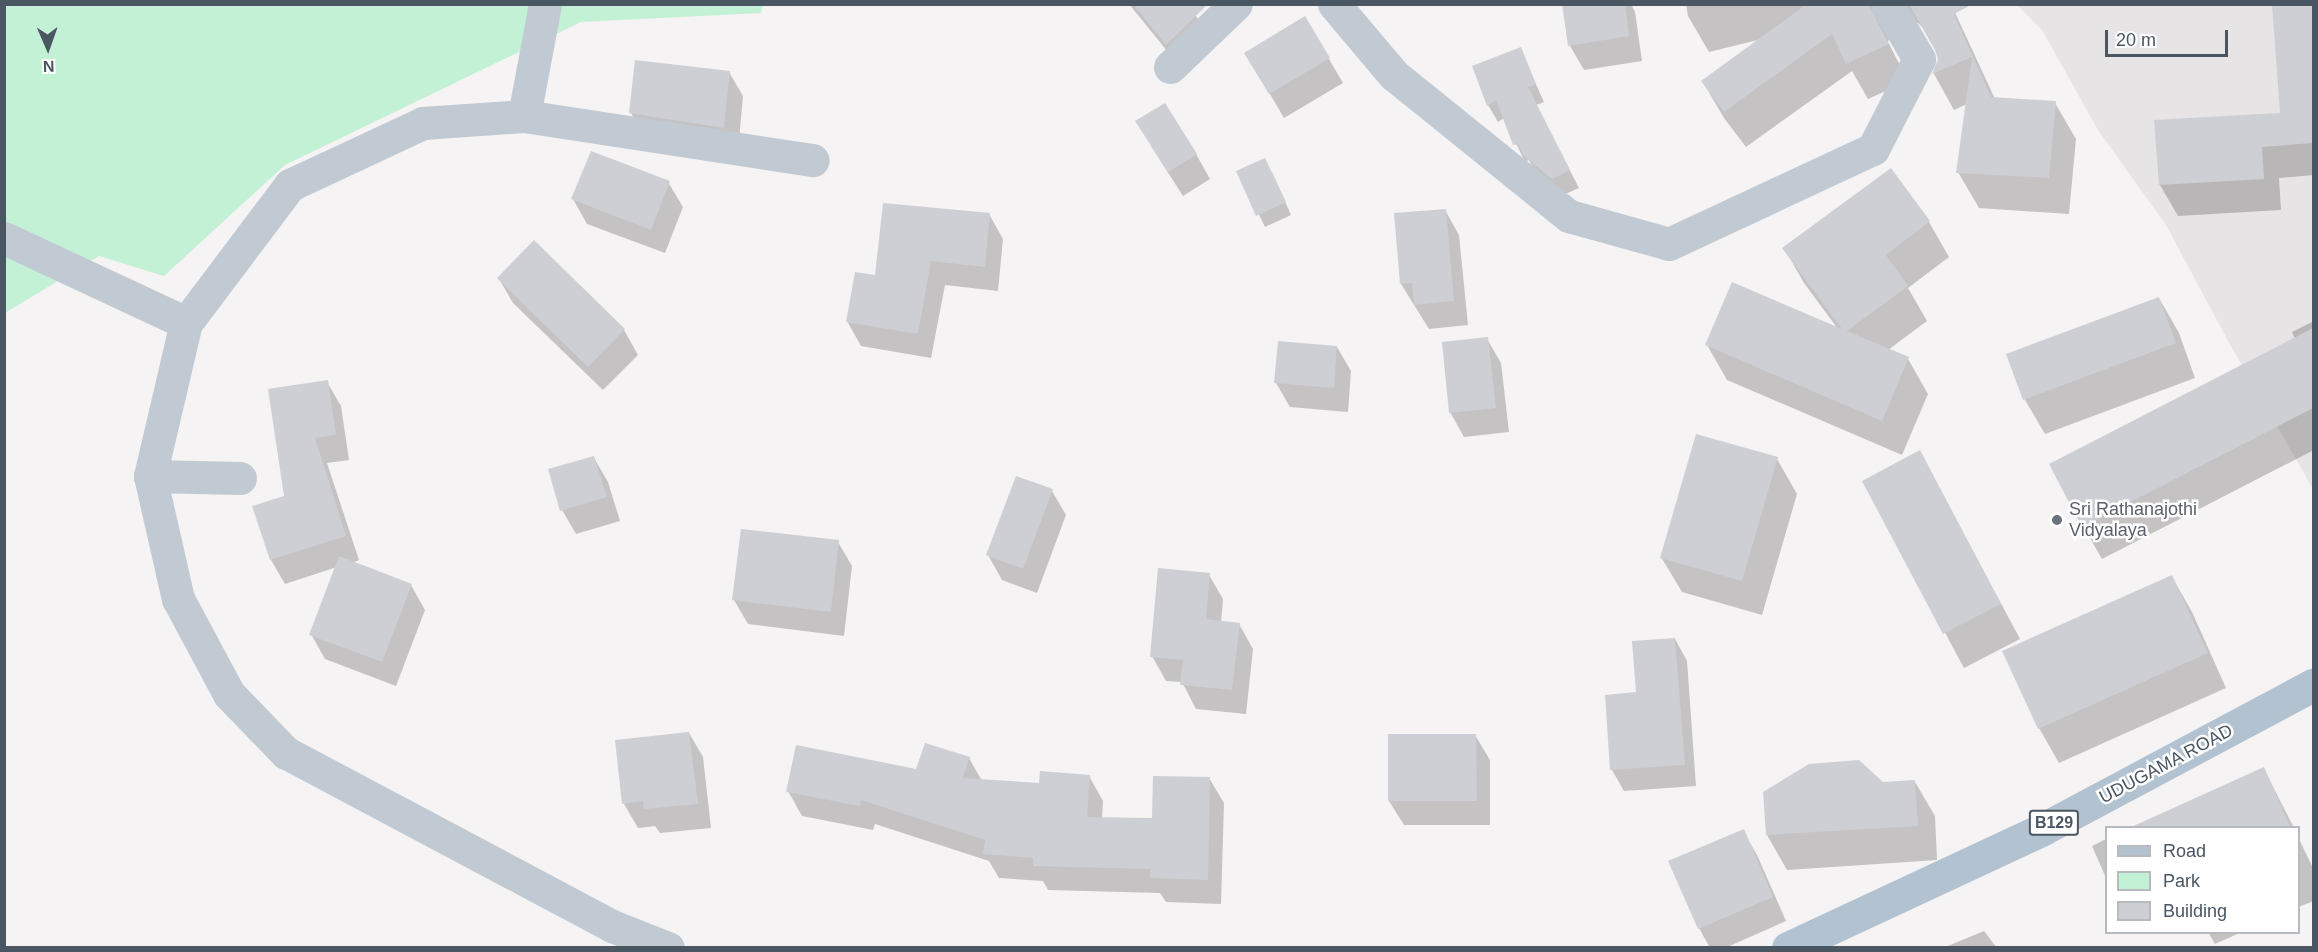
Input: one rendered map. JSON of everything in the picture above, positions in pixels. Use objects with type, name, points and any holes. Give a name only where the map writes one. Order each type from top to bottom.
[{"type":"main road","name":"UDUGAMA ROAD","points":[[1788,948],[2043,829],[2313,684]]},
{"type":"street","points":[[524,116],[545,4]]},
{"type":"street","points":[[1170,67],[1236,4]]},
{"type":"street","points":[[1334,4],[1394,75],[1569,216],[1669,244],[1873,149],[1919,59],[1887,4]]},
{"type":"street","points":[[668,948],[612,926],[286,753],[229,694],[178,598],[150,476],[186,323],[290,185],[423,123],[524,116],[813,160]]},
{"type":"street","points":[[4,238],[186,323]]},
{"type":"street","points":[[150,476],[240,478]]},
{"type":"shaded area","points":[[2017,5],[2313,5],[2313,489],[2228,341],[2166,225],[2098,130],[2042,30]]},
{"type":"green space","points":[[5,5],[763,5],[761,13],[581,22],[285,165],[164,276],[99,256],[5,313]]},
{"type":"building","points":[[1133,4],[1208,4],[1166,45]]},
{"type":"building","points":[[1562,4],[1625,4],[1629,36],[1568,46]]},
{"type":"building","points":[[1807,4],[1868,4],[1889,44],[1846,64],[1832,34],[1724,112],[1701,81]]},
{"type":"building","points":[[1909,4],[1973,4],[1954,14],[1991,97],[2056,101],[2049,178],[1956,173],[1972,57],[1932,74],[1938,59]]},
{"type":"building","points":[[2272,4],[2313,4],[2313,143],[2262,147],[2264,179],[2159,185],[2154,120],[2280,113]]},
{"type":"building","points":[[1305,16],[1330,58],[1269,94],[1244,53]]},
{"type":"building","points":[[1521,47],[1536,84],[1528,87],[1570,170],[1552,179],[1524,156],[1518,144],[1513,145],[1496,100],[1487,106],[1472,66]]},
{"type":"building","points":[[635,60],[730,71],[724,128],[629,113]]},
{"type":"building","points":[[1165,103],[1197,154],[1168,172],[1135,121]]},
{"type":"building","points":[[591,151],[670,181],[651,230],[571,199]]},
{"type":"building","points":[[1265,158],[1286,202],[1256,216],[1236,171]]},
{"type":"building","points":[[1891,168],[1930,221],[1886,255],[1908,286],[1847,331],[1909,357],[1882,421],[1705,345],[1732,282],[1842,329],[1782,248]]},
{"type":"building","points":[[883,203],[990,213],[985,267],[931,261],[918,334],[846,322],[855,272],[875,275]]},
{"type":"building","points":[[1446,209],[1454,301],[1414,305],[1412,283],[1400,284],[1394,213]]},
{"type":"building","points":[[534,240],[625,329],[588,367],[497,278]]},
{"type":"building","points":[[2159,297],[2176,343],[2023,400],[2006,354]]},
{"type":"building","points":[[2313,328],[2313,408],[2082,527],[2049,464]]},
{"type":"building","points":[[1488,337],[1496,408],[1449,413],[1442,342]]},
{"type":"building","points":[[1278,341],[1337,346],[1334,388],[1274,383]]},
{"type":"building","points":[[328,380],[336,435],[315,438],[346,536],[270,560],[252,506],[284,496],[268,389]]},
{"type":"building","points":[[1696,434],[1778,457],[1742,581],[1660,558]]},
{"type":"building","points":[[1920,450],[2001,604],[1943,634],[1862,481]]},
{"type":"building","points":[[594,456],[607,497],[560,511],[548,469]]},
{"type":"building","points":[[1016,476],[1053,489],[1023,569],[986,555]]},
{"type":"building","points":[[741,529],[839,540],[831,612],[732,600]]},
{"type":"building","points":[[339,556],[412,584],[382,662],[309,635]]},
{"type":"building","points":[[1158,568],[1210,573],[1206,619],[1240,623],[1232,690],[1180,685],[1183,660],[1150,657]]},
{"type":"building","points":[[2172,575],[2208,653],[2038,729],[2002,651]]},
{"type":"building","points":[[1675,638],[1685,765],[1610,770],[1605,695],[1636,692],[1632,641]]},
{"type":"building","points":[[689,732],[698,804],[644,809],[643,801],[622,804],[615,740]]},
{"type":"building","points":[[1388,734],[1476,734],[1477,801],[1388,801]]},
{"type":"building","points":[[925,743],[970,757],[963,778],[1039,783],[1040,771],[1090,775],[1087,817],[1152,818],[1153,776],[1210,777],[1208,880],[1150,878],[1150,869],[1033,866],[1033,858],[983,854],[985,840],[861,800],[860,806],[786,792],[796,745],[916,769]]},
{"type":"building","points":[[1859,760],[1883,782],[1915,780],[1918,826],[1766,835],[1763,792],[1809,764]]},
{"type":"building","points":[[2264,767],[2290,826],[2133,826]]},
{"type":"building","points":[[1744,829],[1773,897],[1698,929],[1668,861]]},
{"type":"place","name":"Sri Rathanajothi Vidyalaya","points":[[2057,520]]}]
